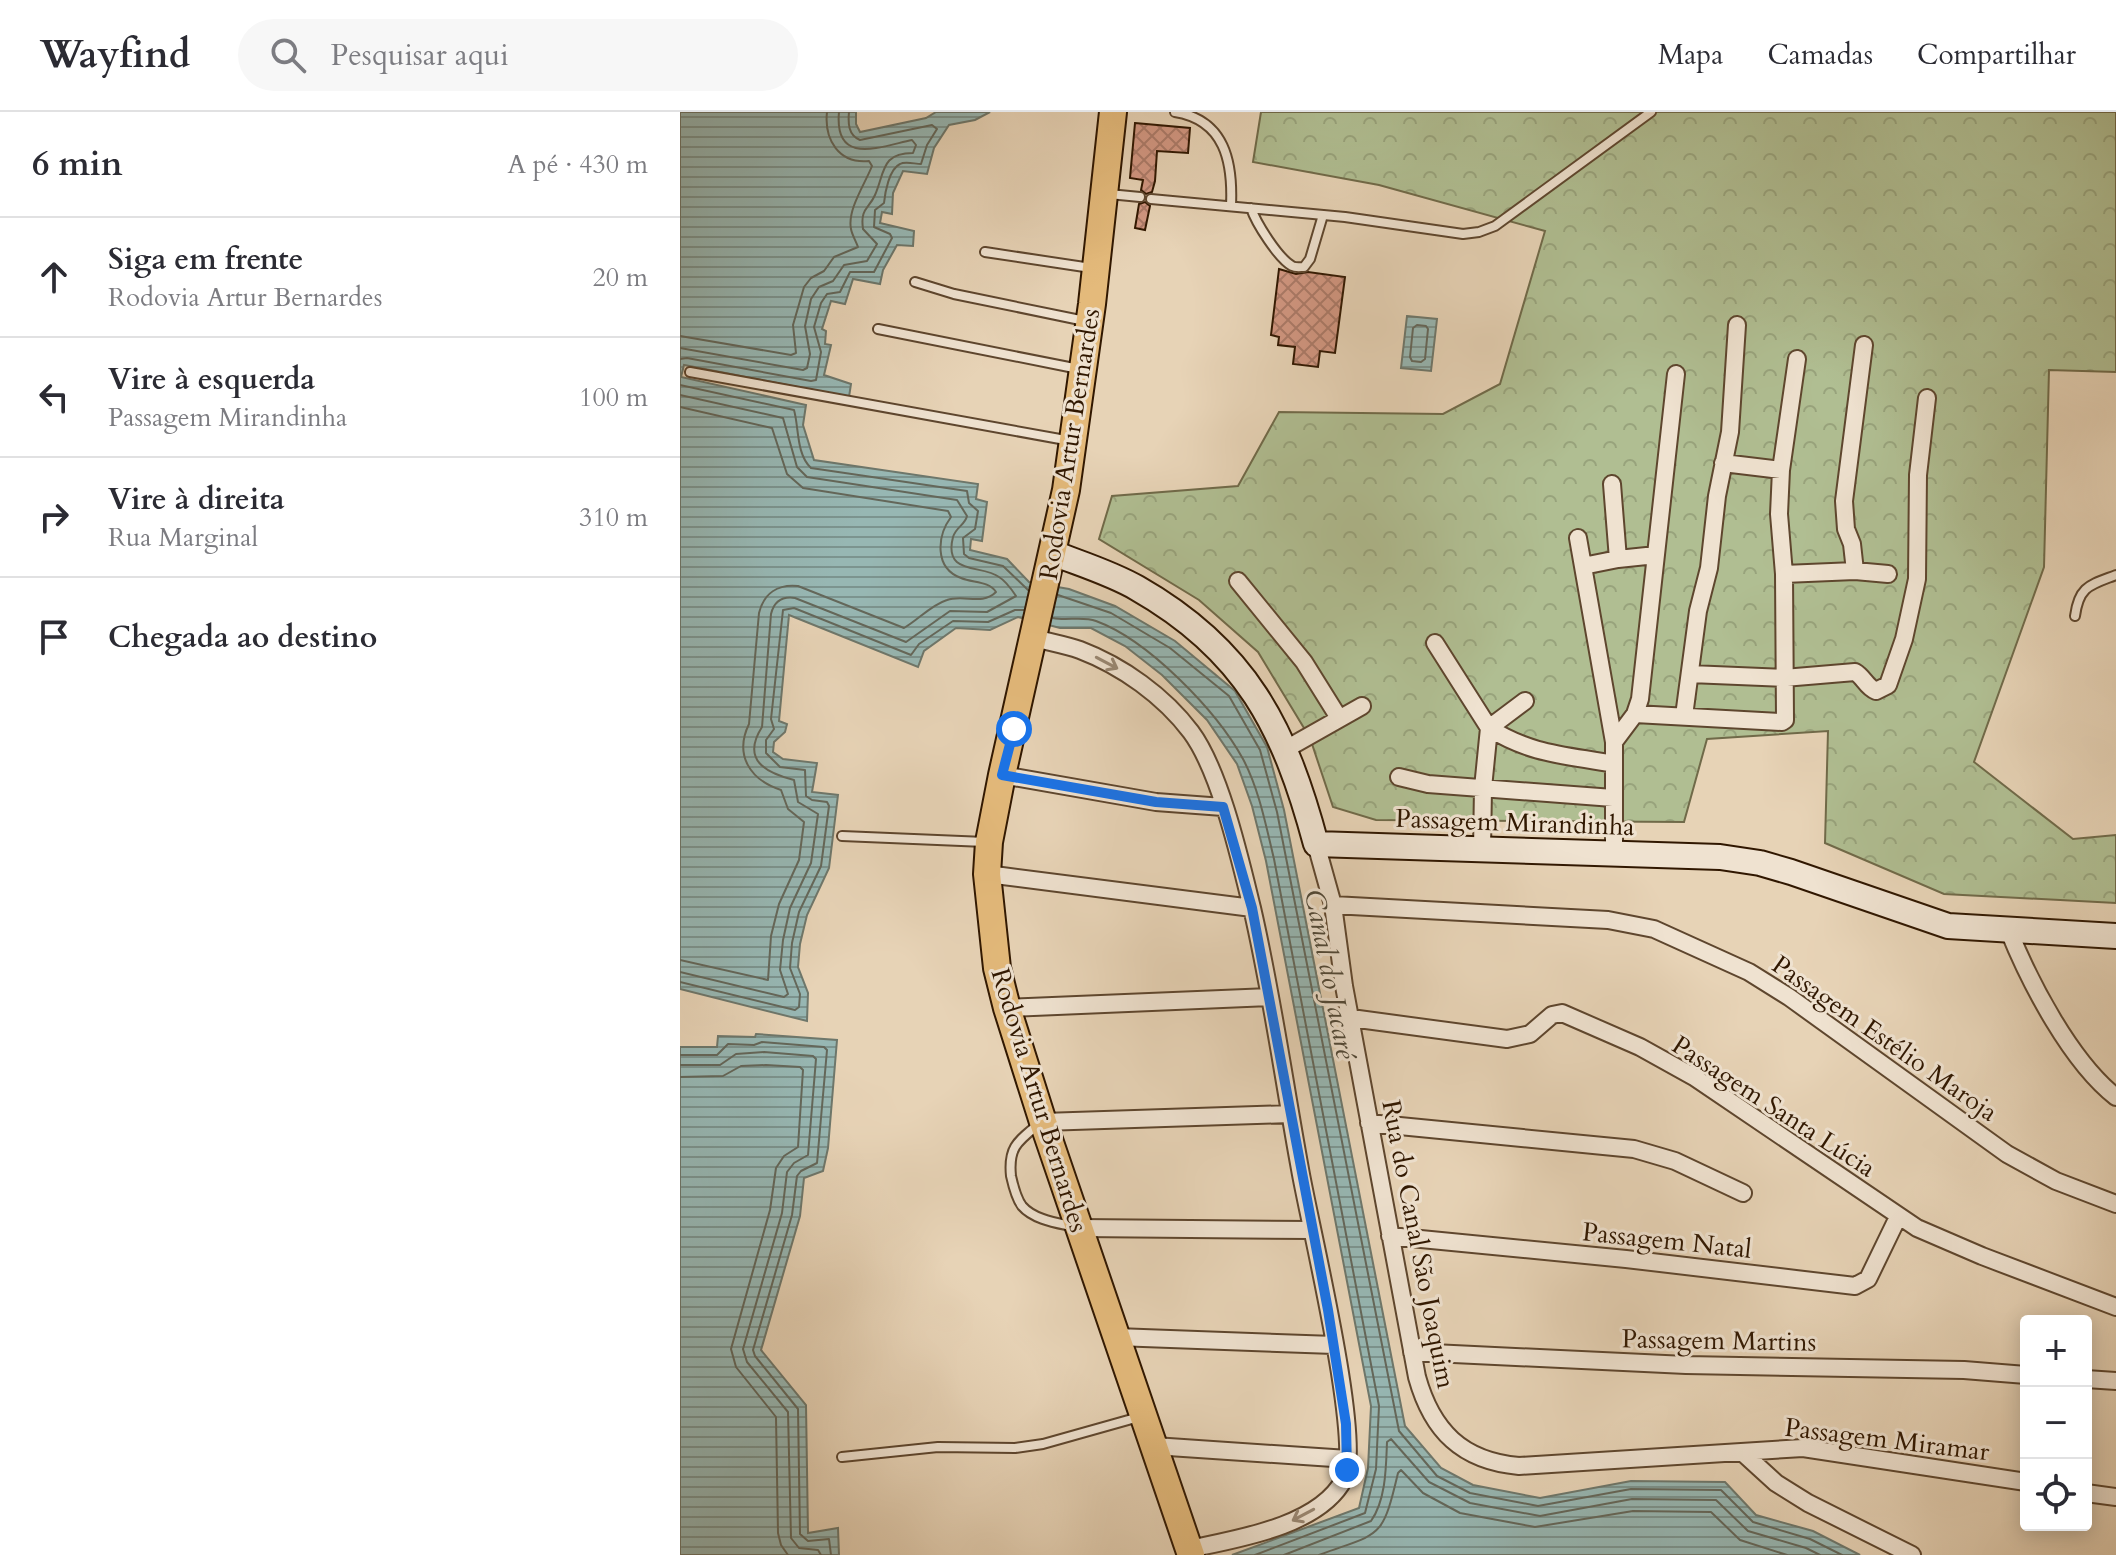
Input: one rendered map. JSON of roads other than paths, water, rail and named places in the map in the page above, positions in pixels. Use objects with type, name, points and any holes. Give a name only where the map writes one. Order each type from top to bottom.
[{"type":"main road","name":"Rodovia Artur Bernardes","points":[[1113,112],[1090,322],[1073,442],[1051,560],[1002,775],[989,842],[987,874],[997,968],[1007,1008],[1190,1552]]},
{"type":"street","points":[[1684,716],[1698,611],[1709,568],[1717,496],[1730,432],[1737,325]]},
{"type":"street","points":[[1855,571],[1844,501],[1864,345]]},
{"type":"street","points":[[1635,714],[1785,720],[1784,574],[1779,514],[1781,470],[1797,359]]},
{"type":"street","points":[[1614,742],[1635,714],[1640,699],[1676,374]]},
{"type":"street","points":[[1690,674],[1784,678],[1855,672],[1868,688],[1881,691],[1888,685],[1904,639],[1917,579],[1918,475],[1927,398]]},
{"type":"street","points":[[1723,463],[1781,470]]},
{"type":"street","points":[[1612,484],[1618,559]]},
{"type":"street","points":[[1578,538],[1614,742],[1614,853]]},
{"type":"street","points":[[1583,566],[1656,555]]},
{"type":"street","points":[[1051,560],[1138,589],[1220,649],[1257,695],[1286,749],[1316,844]]},
{"type":"street","points":[[1784,574],[1855,571],[1888,574]]},
{"type":"street","points":[[1238,581],[1304,662],[1339,718]]},
{"type":"street","points":[[1034,634],[1080,650],[1129,675],[1156,696],[1190,732],[1203,753],[1223,807],[1252,908],[1334,1345],[1346,1424],[1348,1459],[1344,1480],[1304,1517],[1190,1552]]},
{"type":"street","points":[[1435,643],[1489,728],[1514,744],[1540,752],[1614,764]]},
{"type":"street","points":[[1482,849],[1483,788],[1489,728],[1525,701]]},
{"type":"street","points":[[1286,749],[1362,706]]},
{"type":"street","points":[[1002,775],[1156,802],[1223,807]]},
{"type":"street","points":[[1399,777],[1428,784],[1613,798]]},
{"type":"street","name":"Passagem Mirandinha","points":[[1316,844],[1720,857],[1760,863],[1938,924],[2116,936]]},
{"type":"street","name":"Rua do Canal São Joaquim","points":[[1316,844],[1333,905],[1344,986],[1412,1352],[1421,1392],[1433,1417],[1460,1446],[1484,1460],[1519,1466],[1742,1452]]},
{"type":"street","points":[[987,874],[1252,908]]},
{"type":"street","name":"Passagem Estélio Maroja","points":[[1333,905],[1608,920],[1654,929],[1749,972],[1789,997],[2007,1154],[2056,1181],[2116,1204]]},
{"type":"street","points":[[2009,931],[2031,980],[2091,1075],[2116,1097]]},
{"type":"street","points":[[1007,1008],[1270,997]]},
{"type":"street","name":"Passagem Santa Lúcia","points":[[1351,1018],[1507,1039],[1530,1034],[1552,1015],[1562,1013],[1630,1042],[1694,1077],[1898,1217],[1982,1256],[2116,1307]]},
{"type":"street","points":[[1043,1122],[1290,1114]]},
{"type":"street","points":[[1369,1123],[1634,1149],[1675,1161],[1743,1193]]},
{"type":"street","name":"Passagem Natal","points":[[1390,1236],[1855,1286],[1868,1279],[1898,1217]]},
{"type":"street","points":[[1080,1228],[1311,1230]]},
{"type":"street","points":[[1116,1337],[1334,1345]]},
{"type":"street","name":"Passagem Martins","points":[[1412,1352],[1686,1365],[1964,1370],[2020,1375]]},
{"type":"street","points":[[2092,1379],[2116,1381]]},
{"type":"street","points":[[1154,1446],[1348,1459]]},
{"type":"street","name":"Passagem Miramar","points":[[1742,1452],[1773,1448],[1818,1450],[2020,1481]]},
{"type":"street","points":[[1742,1452],[1776,1483],[1808,1503],[1912,1555]]},
{"type":"street","points":[[2092,1494],[2116,1497]]},
{"type":"lane","points":[[1175,112],[1202,123],[1220,139],[1230,163],[1231,206]]},
{"type":"lane","points":[[1151,199],[1323,215],[1463,234],[1479,232],[1495,226],[1651,112]]},
{"type":"lane","points":[[1104,193],[1140,197]]},
{"type":"lane","points":[[1251,208],[1256,222],[1286,260],[1298,268],[1304,267],[1310,259],[1323,215]]},
{"type":"lane","points":[[985,252],[1096,269]]},
{"type":"lane","points":[[915,282],[954,294],[1090,322]]},
{"type":"lane","points":[[878,329],[1083,370]]},
{"type":"lane","points":[[690,372],[1073,442]]},
{"type":"lane","points":[[2075,616],[2077,599],[2087,586],[2116,575]]},
{"type":"lane","points":[[842,836],[989,842]]},
{"type":"lane","points":[[1043,1122],[1016,1144],[1009,1158],[1013,1185],[1022,1206],[1037,1216],[1080,1228]]},
{"type":"lane","points":[[842,1457],[938,1447],[1015,1448],[1043,1444],[1144,1416]]},
{"type":"water","points":[[680,112],[856,112],[860,132],[926,118],[936,112],[990,112],[975,120],[949,125],[934,148],[927,174],[903,171],[893,193],[892,214],[882,212],[880,223],[914,231],[913,246],[897,245],[883,270],[880,284],[853,279],[845,304],[831,301],[822,329],[826,331],[825,344],[831,345],[824,375],[851,384],[849,397],[684,365],[681,377],[806,405],[803,425],[814,460],[978,484],[976,499],[987,502],[982,541],[971,539],[970,550],[1007,559],[1029,582],[1069,589],[1115,606],[1175,641],[1235,691],[1267,747],[1284,810],[1405,1426],[1441,1468],[1473,1485],[1540,1498],[1631,1481],[1725,1482],[1756,1515],[1813,1531],[1860,1555],[1232,1555],[1359,1508],[1368,1468],[1371,1406],[1266,861],[1237,764],[1207,720],[1162,675],[1125,646],[1091,628],[1060,628],[1018,617],[990,630],[956,628],[924,651],[918,667],[789,615],[779,721],[787,724],[785,732],[774,742],[773,752],[783,759],[817,763],[812,792],[838,795],[829,868],[807,915],[800,944],[798,967],[808,993],[807,1021],[680,989]]},
{"type":"water","points":[[1407,316],[1437,319],[1431,371],[1401,368]]},
{"type":"water","points":[[756,1034],[837,1040],[828,1148],[823,1171],[804,1178],[800,1216],[761,1350],[806,1405],[808,1533],[838,1528],[839,1555],[680,1555],[680,1047],[717,1047],[718,1036],[755,1037]]},
{"type":"water label","name":"Canal do Jacaré","points":[[1331,974]]}]
